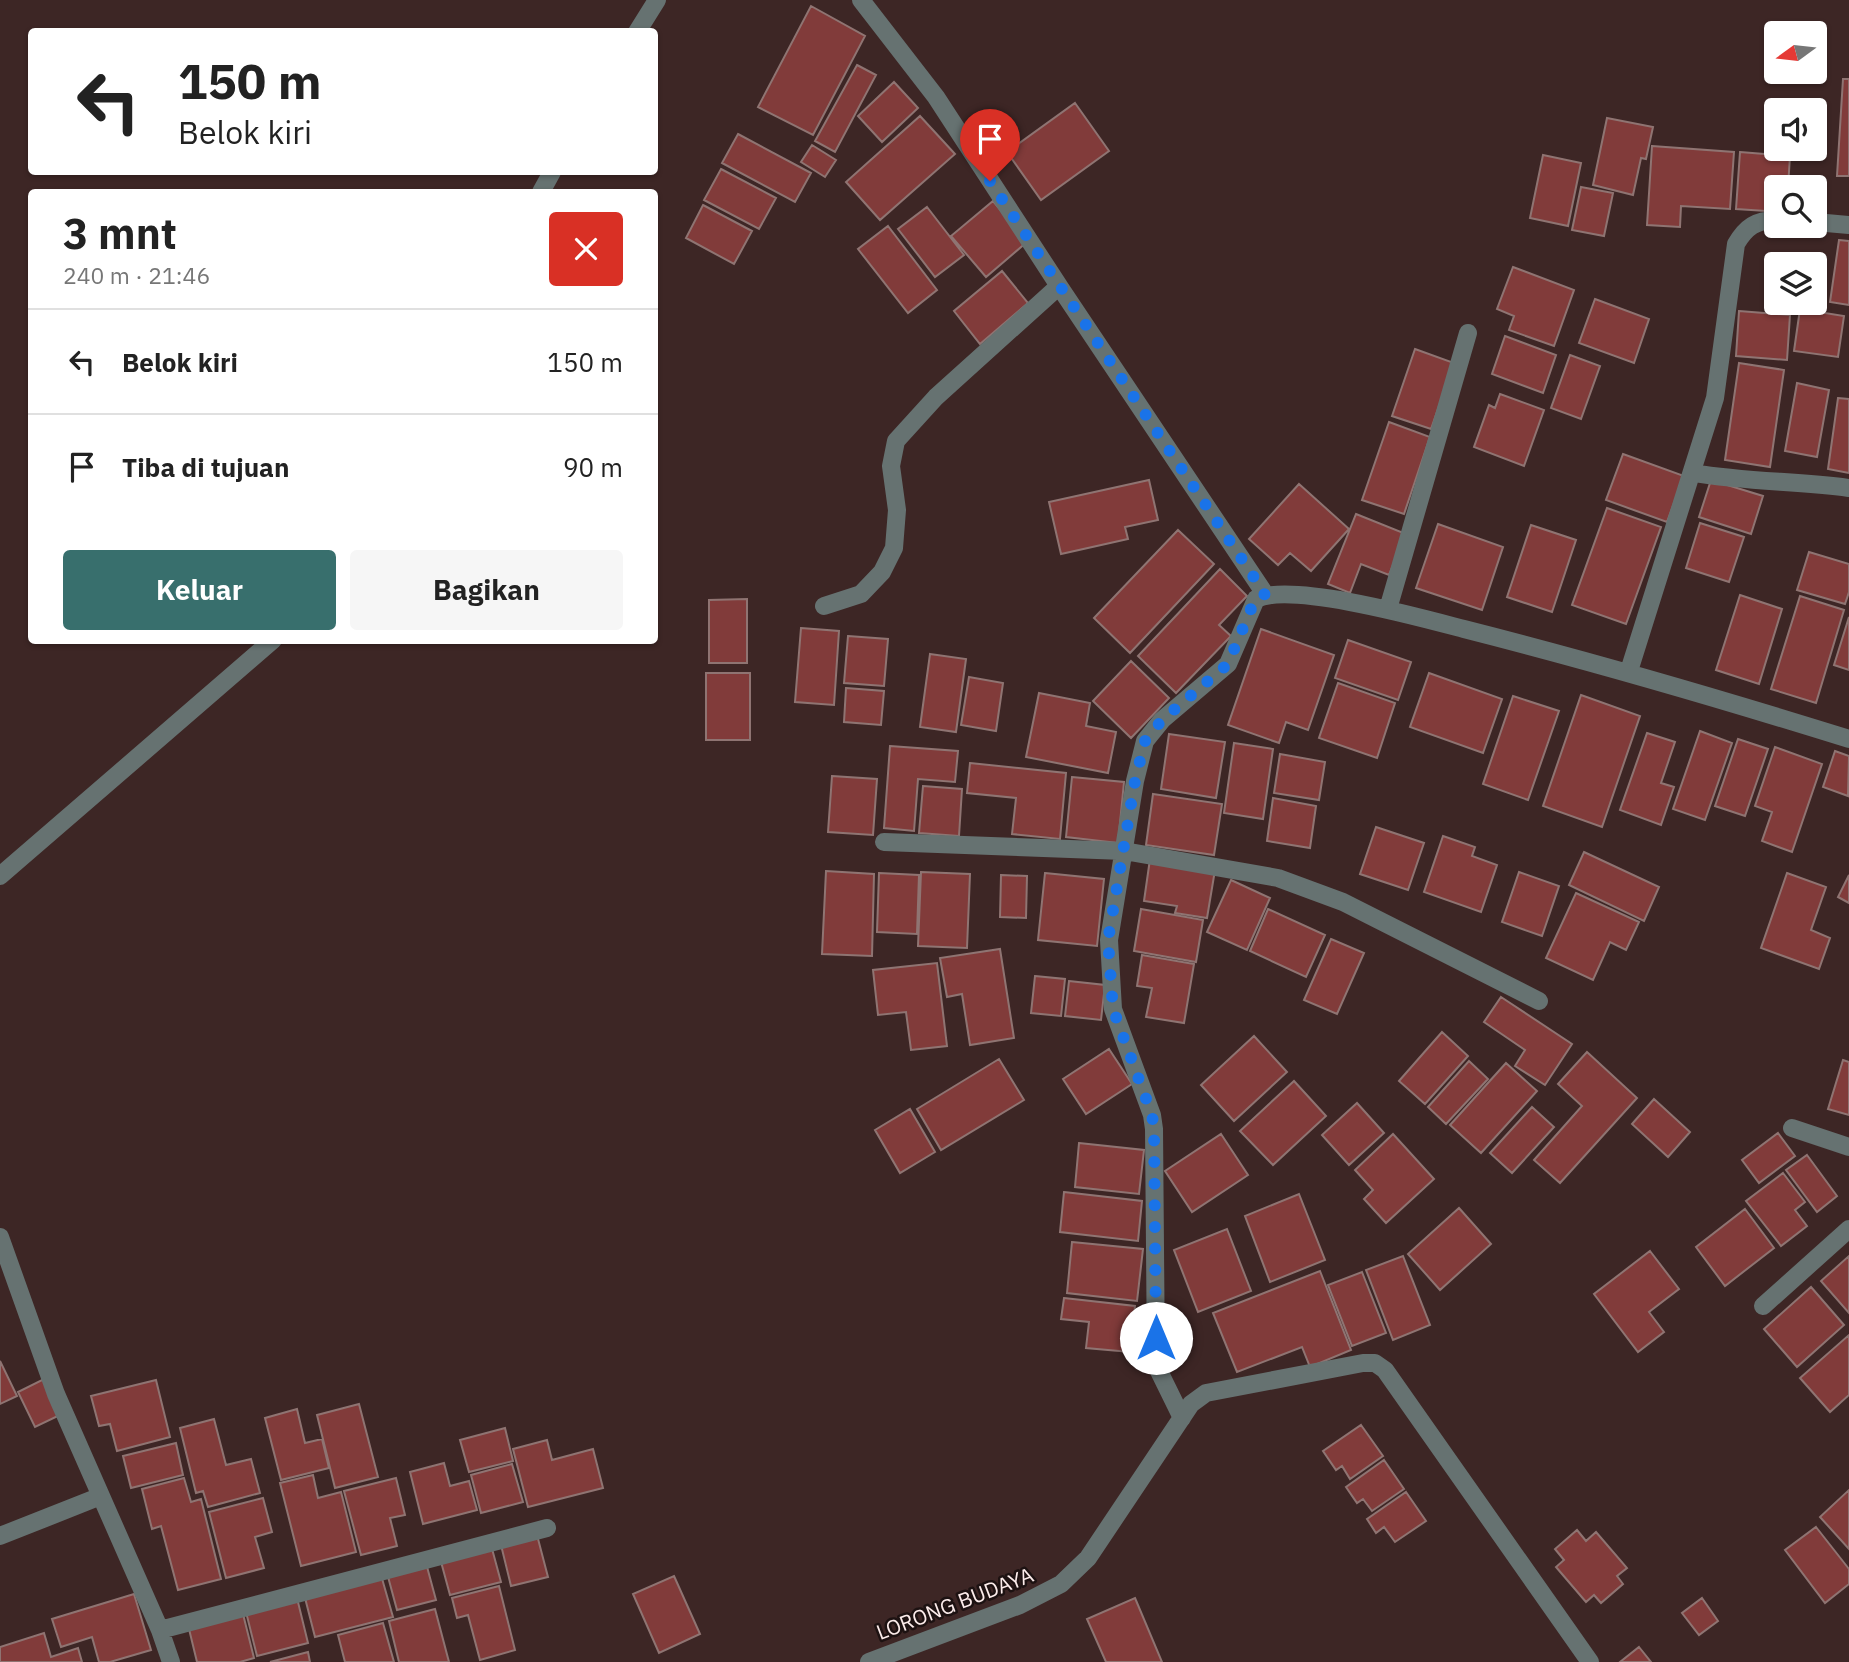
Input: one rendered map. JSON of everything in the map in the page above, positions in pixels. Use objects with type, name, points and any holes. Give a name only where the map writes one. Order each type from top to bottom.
[{"type":"street","points":[[640,28],[657,0]]},
{"type":"street","points":[[860,0],[936,97],[1265,594]]},
{"type":"street","points":[[1629,671],[1694,473],[1715,398],[1736,244],[1744,230],[1753,224],[1764,222]]},
{"type":"street","points":[[1827,223],[1849,225]]},
{"type":"street","points":[[824,606],[861,594],[882,572],[894,548],[897,509],[891,466],[896,441],[936,397],[1059,286]]},
{"type":"street","points":[[1388,609],[1468,333]]},
{"type":"street","points":[[1694,473],[1738,480],[1807,482],[1849,488]]},
{"type":"street","points":[[1182,1418],[1156,1365],[1152,1115],[1113,1009],[1108,940],[1145,741],[1162,720],[1228,664],[1255,599],[1265,594],[1388,609],[1629,671],[1849,739]]},
{"type":"street","points":[[0,876],[268,644]]},
{"type":"street","points":[[884,842],[1124,851],[1278,878],[1315,889],[1539,1002]]},
{"type":"street","points":[[1792,1128],[1849,1147]]},
{"type":"street","points":[[1763,1306],[1849,1229]]},
{"type":"street","points":[[0,1237],[56,1394],[160,1630],[171,1662]]},
{"type":"street","name":"LORONG BUDAYA","points":[[869,1662],[1020,1605],[1061,1584],[1088,1558],[1191,1404],[1206,1393],[1363,1363],[1375,1363],[1385,1370],[1590,1662]]},
{"type":"street","points":[[0,1536],[102,1496]]},
{"type":"street","points":[[160,1630],[547,1528]]},
{"type":"building","points":[[811,6],[865,36],[813,135],[758,107]]},
{"type":"building","points":[[857,65],[876,75],[835,152],[815,141]]},
{"type":"building","points":[[1843,79],[1849,79],[1849,176],[1837,176]]},
{"type":"building","points":[[894,82],[918,108],[882,142],[858,116]]},
{"type":"building","points":[[1075,103],[1109,151],[1041,200],[1007,152]]},
{"type":"building","points":[[920,116],[955,154],[880,220],[846,182]]},
{"type":"building","points":[[1607,118],[1653,127],[1646,159],[1641,158],[1633,195],[1593,185]]},
{"type":"building","points":[[738,134],[811,173],[795,202],[722,163]]},
{"type":"building","points":[[812,145],[836,160],[825,177],[801,162]]},
{"type":"building","points":[[1652,146],[1734,152],[1730,209],[1681,206],[1680,227],[1647,225]]},
{"type":"building","points":[[1740,152],[1764,154],[1764,161],[1790,161],[1789,175],[1764,175],[1764,211],[1736,209]]},
{"type":"building","points":[[1543,155],[1581,163],[1568,226],[1530,218]]},
{"type":"building","points":[[721,169],[776,198],[759,229],[704,200]]},
{"type":"building","points":[[1581,187],[1613,193],[1604,236],[1572,230]]},
{"type":"building","points":[[993,201],[1027,242],[986,277],[951,236]]},
{"type":"building","points":[[703,205],[752,231],[734,264],[686,238]]},
{"type":"building","points":[[927,207],[964,255],[935,277],[898,229]]},
{"type":"building","points":[[888,226],[937,290],[908,313],[858,249]]},
{"type":"building","points":[[1839,240],[1849,241],[1849,305],[1830,302]]},
{"type":"building","points":[[1513,267],[1574,290],[1554,346],[1509,330],[1514,316],[1497,309]]},
{"type":"building","points":[[1002,271],[1028,303],[980,344],[954,311]]},
{"type":"building","points":[[1595,299],[1649,319],[1634,363],[1579,343]]},
{"type":"building","points":[[1739,311],[1790,315],[1787,360],[1736,356]]},
{"type":"building","points":[[1827,313],[1844,316],[1838,357],[1794,351],[1799,315]]},
{"type":"building","points":[[1505,336],[1556,355],[1543,393],[1492,374]]},
{"type":"building","points":[[1415,349],[1454,363],[1431,429],[1392,416]]},
{"type":"building","points":[[1570,355],[1600,366],[1581,419],[1551,408]]},
{"type":"building","points":[[1739,363],[1784,370],[1770,467],[1725,460]]},
{"type":"building","points":[[1797,383],[1829,390],[1817,457],[1785,451]]},
{"type":"building","points":[[1500,394],[1544,410],[1524,466],[1474,447],[1489,405],[1495,408]]},
{"type":"building","points":[[1838,398],[1849,399],[1849,473],[1828,469]]},
{"type":"building","points":[[1389,422],[1430,437],[1404,514],[1362,500]]},
{"type":"building","points":[[1623,454],[1684,476],[1667,522],[1606,500]]},
{"type":"building","points":[[1149,480],[1158,520],[1125,527],[1128,539],[1061,554],[1049,502]]},
{"type":"building","points":[[1711,480],[1763,496],[1751,534],[1699,517]]},
{"type":"building","points":[[1299,484],[1349,529],[1311,571],[1290,553],[1278,565],[1249,539]]},
{"type":"building","points":[[1607,508],[1661,527],[1626,624],[1572,605]]},
{"type":"building","points":[[1356,514],[1406,534],[1389,575],[1361,564],[1350,593],[1328,584]]},
{"type":"building","points":[[1700,523],[1744,537],[1729,582],[1686,568]]},
{"type":"building","points":[[1438,524],[1503,547],[1482,610],[1416,588]]},
{"type":"building","points":[[1531,525],[1576,540],[1552,612],[1507,597]]},
{"type":"building","points":[[1178,530],[1214,564],[1130,653],[1094,618]]},
{"type":"building","points":[[1809,552],[1849,564],[1849,592],[1845,604],[1797,590]]},
{"type":"building","points":[[1220,569],[1247,596],[1219,625],[1231,636],[1176,693],[1138,656]]},
{"type":"building","points":[[1740,595],[1782,609],[1759,684],[1716,670]]},
{"type":"building","points":[[1800,596],[1844,610],[1816,703],[1771,689]]},
{"type":"building","points":[[747,599],[747,663],[709,663],[709,600]]},
{"type":"building","points":[[1849,617],[1849,670],[1834,665]]},
{"type":"building","points":[[801,628],[839,631],[834,705],[795,702]]},
{"type":"building","points":[[1261,629],[1334,655],[1308,730],[1286,722],[1279,743],[1228,725]]},
{"type":"building","points":[[848,636],[888,639],[884,686],[844,683]]},
{"type":"building","points":[[1348,640],[1411,662],[1398,700],[1335,678]]},
{"type":"building","points":[[930,654],[966,659],[956,732],[920,727]]},
{"type":"building","points":[[1131,661],[1169,698],[1131,738],[1093,701]]},
{"type":"building","points":[[706,673],[750,673],[750,740],[706,740]]},
{"type":"building","points":[[1429,673],[1502,699],[1483,753],[1410,727]]},
{"type":"building","points":[[969,677],[1003,683],[996,731],[961,725]]},
{"type":"building","points":[[1338,683],[1395,703],[1377,758],[1319,738]]},
{"type":"building","points":[[846,688],[884,691],[881,725],[844,722]]},
{"type":"building","points":[[1039,693],[1090,703],[1086,726],[1116,732],[1108,773],[1026,757]]},
{"type":"building","points":[[1581,695],[1640,716],[1602,827],[1543,806]]},
{"type":"building","points":[[1513,696],[1559,711],[1528,800],[1483,784]]},
{"type":"building","points":[[1700,731],[1732,743],[1705,820],[1673,809]]},
{"type":"building","points":[[1647,733],[1675,742],[1661,783],[1674,787],[1661,825],[1620,810]]},
{"type":"building","points":[[1169,734],[1225,742],[1216,798],[1161,789]]},
{"type":"building","points":[[1738,739],[1768,749],[1745,816],[1715,806]]},
{"type":"building","points":[[1234,743],[1273,749],[1263,819],[1224,813]]},
{"type":"building","points":[[890,746],[958,751],[955,782],[918,779],[914,831],[884,828]]},
{"type":"building","points":[[1775,747],[1822,764],[1792,852],[1762,841],[1772,812],[1755,806]]},
{"type":"building","points":[[1835,751],[1849,756],[1848,796],[1823,787]]},
{"type":"building","points":[[1280,754],[1325,762],[1319,800],[1274,793]]},
{"type":"building","points":[[970,763],[1066,773],[1060,839],[1012,834],[1016,798],[967,793]]},
{"type":"building","points":[[832,776],[877,779],[873,835],[828,832]]},
{"type":"building","points":[[1072,777],[1124,782],[1118,843],[1066,837]]},
{"type":"building","points":[[923,786],[962,789],[959,836],[919,833]]},
{"type":"building","points":[[1153,794],[1222,804],[1214,855],[1146,845]]},
{"type":"building","points":[[1273,798],[1316,806],[1310,848],[1267,841]]},
{"type":"building","points":[[1376,827],[1424,843],[1408,890],[1360,874]]},
{"type":"building","points":[[1443,836],[1475,847],[1472,856],[1497,865],[1481,912],[1424,892]]},
{"type":"building","points":[[1584,852],[1659,887],[1644,921],[1569,885]]},
{"type":"building","points":[[1150,859],[1215,870],[1207,918],[1175,913],[1177,906],[1144,901]]},
{"type":"building","points":[[826,871],[874,874],[872,956],[822,954]]},
{"type":"building","points":[[921,872],[970,874],[967,948],[918,946]]},
{"type":"building","points":[[1519,872],[1559,886],[1542,936],[1502,922]]},
{"type":"building","points":[[879,873],[919,875],[917,934],[877,932]]},
{"type":"building","points":[[1045,873],[1104,879],[1097,946],[1038,940]]},
{"type":"building","points":[[1787,873],[1826,887],[1811,930],[1830,938],[1819,969],[1761,948]]},
{"type":"building","points":[[1001,875],[1027,876],[1026,918],[1000,917]]},
{"type":"building","points":[[1849,875],[1849,903],[1838,897]]},
{"type":"building","points":[[1231,880],[1270,898],[1247,950],[1207,932]]},
{"type":"building","points":[[1576,893],[1639,922],[1626,950],[1610,942],[1593,980],[1546,958]]},
{"type":"building","points":[[1141,909],[1203,920],[1196,962],[1134,951]]},
{"type":"building","points":[[1268,909],[1325,935],[1306,977],[1250,951]]},
{"type":"building","points":[[1331,939],[1364,953],[1337,1014],[1304,1000]]},
{"type":"building","points":[[1000,949],[1014,1038],[970,1045],[962,994],[947,997],[940,958]]},
{"type":"building","points":[[1142,955],[1194,964],[1184,1023],[1146,1017],[1152,988],[1137,986]]},
{"type":"building","points":[[937,963],[947,1046],[911,1050],[906,1012],[878,1015],[873,970]]},
{"type":"building","points":[[1035,976],[1065,979],[1061,1016],[1031,1013]]},
{"type":"building","points":[[1069,981],[1105,985],[1101,1020],[1065,1016]]},
{"type":"building","points":[[1501,997],[1572,1044],[1545,1085],[1515,1066],[1525,1050],[1484,1022]]},
{"type":"building","points":[[1442,1032],[1468,1056],[1425,1104],[1399,1081]]},
{"type":"building","points":[[1254,1036],[1287,1072],[1234,1121],[1201,1085]]},
{"type":"building","points":[[1109,1049],[1132,1084],[1086,1114],[1063,1079]]},
{"type":"building","points":[[1587,1052],[1637,1098],[1560,1183],[1534,1160],[1582,1106],[1558,1084]]},
{"type":"building","points":[[999,1059],[1024,1100],[941,1150],[917,1109]]},
{"type":"building","points":[[1843,1060],[1849,1062],[1849,1115],[1828,1109]]},
{"type":"building","points":[[1469,1061],[1488,1079],[1446,1124],[1428,1107]]},
{"type":"building","points":[[1506,1063],[1537,1091],[1481,1153],[1450,1125]]},
{"type":"building","points":[[1294,1081],[1326,1116],[1273,1165],[1240,1131]]},
{"type":"building","points":[[1654,1099],[1690,1132],[1668,1157],[1632,1124]]},
{"type":"building","points":[[1357,1103],[1384,1133],[1349,1165],[1322,1135]]},
{"type":"building","points":[[1532,1107],[1554,1127],[1512,1173],[1490,1153]]},
{"type":"building","points":[[910,1109],[935,1152],[900,1173],[875,1130]]},
{"type":"building","points":[[1778,1133],[1795,1156],[1759,1183],[1742,1160]]},
{"type":"building","points":[[1221,1134],[1248,1175],[1192,1212],[1165,1171]]},
{"type":"building","points":[[1393,1134],[1434,1179],[1386,1223],[1364,1199],[1373,1190],[1355,1170]]},
{"type":"building","points":[[1079,1143],[1144,1150],[1139,1194],[1075,1187]]},
{"type":"building","points":[[1807,1155],[1837,1196],[1817,1212],[1786,1170]]},
{"type":"building","points":[[1783,1173],[1805,1202],[1795,1210],[1807,1226],[1781,1246],[1746,1201]]},
{"type":"building","points":[[1064,1192],[1142,1201],[1138,1241],[1060,1232]]},
{"type":"building","points":[[1299,1194],[1325,1260],[1270,1282],[1245,1216]]},
{"type":"building","points":[[1459,1208],[1491,1244],[1440,1290],[1408,1254]]},
{"type":"building","points":[[1745,1209],[1774,1248],[1725,1286],[1696,1247]]},
{"type":"building","points":[[1227,1229],[1251,1291],[1198,1312],[1174,1250]]},
{"type":"building","points":[[1072,1242],[1143,1249],[1137,1301],[1067,1293]]},
{"type":"building","points":[[1650,1251],[1679,1289],[1649,1312],[1664,1332],[1638,1352],[1594,1294]]},
{"type":"building","points":[[1403,1256],[1430,1325],[1393,1340],[1366,1270]]},
{"type":"building","points":[[1849,1256],[1849,1313],[1821,1281]]},
{"type":"building","points":[[1320,1271],[1351,1350],[1310,1367],[1302,1347],[1237,1372],[1213,1313]]},
{"type":"building","points":[[1362,1272],[1386,1333],[1352,1346],[1328,1285]]},
{"type":"building","points":[[1811,1287],[1844,1325],[1797,1367],[1764,1329]]},
{"type":"building","points":[[1064,1298],[1135,1306],[1130,1352],[1086,1348],[1089,1322],[1061,1319]]},
{"type":"building","points":[[1849,1335],[1849,1395],[1830,1412],[1800,1378]]},
{"type":"building","points":[[0,1361],[17,1396],[0,1404]]},
{"type":"building","points":[[44,1379],[62,1414],[35,1427],[18,1392]]},
{"type":"building","points":[[156,1380],[170,1437],[117,1451],[110,1424],[99,1426],[91,1396]]},
{"type":"building","points":[[359,1404],[378,1477],[335,1488],[317,1415]]},
{"type":"building","points":[[297,1409],[305,1443],[322,1439],[329,1468],[281,1480],[265,1418]]},
{"type":"building","points":[[214,1419],[226,1465],[251,1459],[260,1493],[208,1507],[203,1491],[196,1493],[180,1428]]},
{"type":"building","points":[[1361,1425],[1383,1456],[1350,1479],[1342,1466],[1336,1470],[1323,1451]]},
{"type":"building","points":[[505,1428],[513,1461],[469,1472],[460,1440]]},
{"type":"building","points":[[547,1440],[552,1460],[593,1449],[603,1488],[528,1507],[513,1449]]},
{"type":"building","points":[[176,1443],[183,1475],[131,1488],[123,1456]]},
{"type":"building","points":[[1384,1460],[1404,1489],[1372,1511],[1363,1499],[1357,1503],[1346,1487]]},
{"type":"building","points":[[444,1463],[450,1486],[469,1481],[477,1510],[423,1524],[410,1472]]},
{"type":"building","points":[[512,1464],[523,1502],[481,1513],[471,1475]]},
{"type":"building","points":[[313,1475],[318,1498],[341,1492],[356,1552],[301,1566],[280,1483]]},
{"type":"building","points":[[184,1478],[191,1502],[201,1499],[221,1579],[178,1590],[161,1526],[152,1529],[142,1489]]},
{"type":"building","points":[[396,1478],[405,1515],[390,1518],[397,1546],[361,1555],[344,1491]]},
{"type":"building","points":[[1849,1490],[1849,1549],[1820,1517]]},
{"type":"building","points":[[1406,1492],[1426,1521],[1395,1542],[1384,1527],[1376,1533],[1367,1519]]},
{"type":"building","points":[[263,1498],[272,1532],[255,1537],[264,1568],[226,1578],[209,1512]]},
{"type":"building","points":[[1816,1527],[1849,1569],[1849,1584],[1825,1603],[1785,1550]]},
{"type":"building","points":[[1577,1530],[1586,1541],[1596,1532],[1627,1568],[1617,1576],[1623,1584],[1601,1603],[1594,1595],[1586,1602],[1556,1567],[1564,1560],[1555,1549]]},
{"type":"building","points":[[537,1535],[548,1577],[511,1586],[501,1545]]},
{"type":"building","points":[[491,1545],[501,1582],[450,1595],[440,1558]]},
{"type":"building","points":[[426,1563],[436,1600],[397,1610],[387,1573]]},
{"type":"building","points":[[381,1575],[393,1617],[315,1637],[304,1594]]},
{"type":"building","points":[[674,1576],[700,1634],[659,1653],[633,1594]]},
{"type":"building","points":[[499,1586],[515,1650],[480,1660],[468,1615],[457,1618],[452,1598]]},
{"type":"building","points":[[134,1594],[151,1650],[110,1662],[99,1662],[92,1637],[61,1647],[52,1619]]},
{"type":"building","points":[[297,1598],[308,1643],[257,1656],[246,1612]]},
{"type":"building","points":[[1135,1598],[1162,1662],[1106,1662],[1087,1619]]},
{"type":"building","points":[[1702,1598],[1718,1621],[1699,1635],[1682,1613]]},
{"type":"building","points":[[435,1609],[449,1662],[399,1662],[389,1621]]},
{"type":"building","points":[[243,1614],[254,1658],[240,1662],[197,1662],[189,1629]]},
{"type":"building","points":[[383,1623],[394,1662],[345,1662],[338,1635]]},
{"type":"building","points":[[44,1633],[51,1657],[78,1648],[82,1662],[0,1662],[0,1647]]},
{"type":"building","points":[[1639,1647],[1651,1662],[1620,1662]]},
{"type":"building","points":[[308,1652],[310,1662],[270,1662]]},
{"type":"route","points":[[990,181],[1265,594],[1255,599],[1228,664],[1162,720],[1145,741],[1135,781],[1108,940],[1113,1009],[1152,1115],[1154,1129],[1156,1338]]}]
